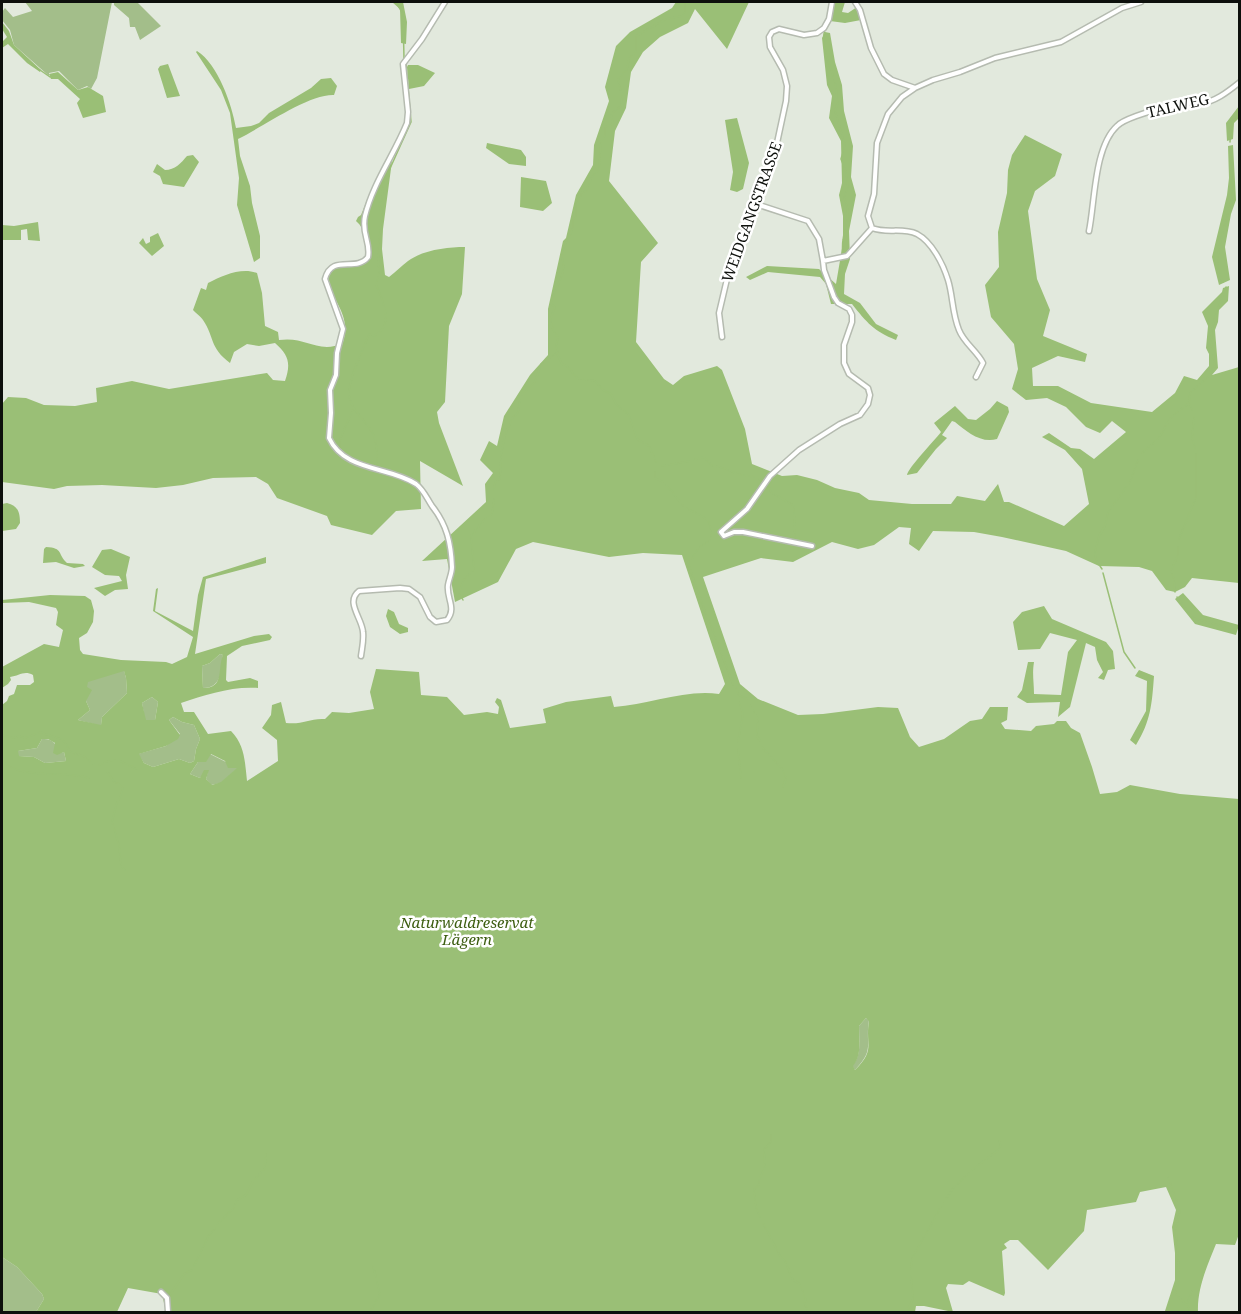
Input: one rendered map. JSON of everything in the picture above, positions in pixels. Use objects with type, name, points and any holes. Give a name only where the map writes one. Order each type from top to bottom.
[{"type":"street","points":[[361,656],[363,629],[353,602],[354,595],[359,591],[406,588],[420,597],[430,617],[436,622],[444,622],[451,615],[452,604],[448,586],[452,567],[447,532],[444,523],[423,490],[408,480],[351,460],[338,452],[330,441],[328,433],[331,413],[330,390],[336,375],[337,355],[343,329],[325,279],[327,272],[334,266],[361,263],[368,257],[369,249],[363,227],[369,203],[407,123],[403,64],[445,2]]},
{"type":"street","name":"WEIDGANGSTRASSE","points":[[722,337],[719,313],[730,262],[756,204],[760,184],[777,143],[787,98],[783,69],[770,47],[769,37],[773,31],[779,29],[804,35],[817,33],[824,28],[829,19],[832,2]]},
{"type":"street","points":[[855,2],[860,10],[871,48],[884,74],[892,80],[915,88]]},
{"type":"street","points":[[872,228],[868,214],[874,194],[880,130],[893,107],[915,88],[995,58],[1061,42],[1122,8],[1141,2]]},
{"type":"street","name":"TALWEG","points":[[1089,231],[1093,192],[1099,164],[1110,135],[1117,125],[1134,117],[1180,103],[1199,103],[1219,97],[1239,82]]},
{"type":"street","points":[[756,204],[808,221],[819,239],[824,270],[835,300],[849,309],[852,315],[852,322],[844,345],[843,361],[849,374],[869,390],[868,404],[860,416],[840,424],[799,450],[770,476],[747,509],[721,533],[724,536],[739,531],[812,546]]},
{"type":"street","points":[[823,261],[847,256],[872,228]]},
{"type":"street","points":[[872,228],[879,231],[907,230],[929,244],[947,278],[953,313],[960,332],[983,363],[976,377]]},
{"type":"street","points":[[160,1292],[167,1298],[168,1312]]},
{"type":"shaded area","points":[[25,2],[112,2],[97,78],[91,89],[87,86],[78,90],[59,71],[49,73],[49,76],[14,45],[10,30],[2,20],[2,12],[5,8],[13,17],[32,11]]},
{"type":"shaded area","points":[[114,2],[137,2],[161,26],[140,40],[135,27],[130,27],[129,18],[114,5]]},
{"type":"shaded area","points":[[392,2],[403,2],[407,22],[406,44],[401,43],[400,9]]},
{"type":"shaded area","points":[[676,2],[749,2],[727,49],[695,9],[688,23],[660,37],[643,52],[631,72],[626,108],[615,131],[609,181],[658,243],[641,262],[636,342],[664,379],[673,385],[684,376],[717,366],[722,370],[745,429],[752,464],[782,476],[797,475],[817,480],[835,488],[859,493],[869,500],[912,504],[951,504],[957,496],[985,501],[998,484],[1004,502],[1009,502],[1064,526],[1089,504],[1082,469],[1065,450],[1042,437],[1049,433],[1071,448],[1080,449],[1094,459],[1126,432],[1112,421],[1100,433],[1086,427],[1066,407],[1047,398],[1026,400],[1012,389],[1018,369],[1014,344],[991,317],[985,285],[999,267],[998,232],[1007,193],[1008,170],[1012,155],[1025,135],[1062,154],[1055,176],[1035,191],[1028,211],[1037,279],[1050,310],[1043,336],[1087,354],[1085,362],[1058,356],[1032,368],[1033,386],[1058,386],[1091,403],[1152,412],[1175,393],[1184,376],[1197,380],[1209,366],[1209,354],[1206,348],[1208,326],[1202,312],[1222,292],[1223,288],[1229,286],[1228,301],[1219,310],[1215,330],[1218,368],[1212,375],[1239,367],[1239,583],[1192,578],[1185,587],[1175,592],[1166,590],[1152,571],[1139,567],[1099,566],[1066,551],[974,532],[933,531],[919,551],[909,544],[911,528],[899,527],[874,545],[858,549],[832,542],[793,562],[761,558],[703,577],[740,684],[758,699],[798,715],[878,707],[898,708],[910,737],[919,747],[944,739],[970,721],[982,719],[990,707],[1008,707],[1007,720],[1001,723],[1005,729],[1031,731],[1036,726],[1066,721],[1071,728],[1080,733],[1100,794],[1117,792],[1130,785],[1180,794],[1239,799],[1239,1234],[1235,1245],[1216,1244],[1201,1286],[1198,1312],[1165,1311],[1175,1280],[1172,1227],[1176,1210],[1166,1187],[1140,1192],[1136,1202],[1087,1210],[1084,1231],[1048,1270],[1018,1240],[1010,1240],[1004,1244],[1007,1248],[1002,1251],[1004,1296],[969,1281],[963,1285],[948,1284],[946,1288],[953,1312],[916,1306],[915,1312],[166,1312],[162,1294],[128,1288],[117,1312],[36,1312],[44,1299],[42,1294],[17,1267],[2,1257],[2,705],[9,696],[14,694],[17,685],[30,685],[34,682],[33,675],[24,673],[10,677],[11,680],[2,688],[2,667],[44,644],[59,647],[63,630],[56,625],[58,612],[56,608],[29,602],[2,603],[2,600],[50,595],[85,596],[91,600],[94,611],[93,622],[87,633],[79,638],[80,650],[83,654],[172,664],[187,657],[193,637],[153,611],[156,589],[158,588],[155,611],[193,631],[203,577],[266,557],[266,563],[206,579],[195,654],[254,636],[269,634],[272,637],[270,640],[242,646],[227,656],[226,680],[228,682],[250,678],[258,681],[258,688],[229,690],[181,703],[184,712],[194,712],[208,734],[231,731],[236,736],[244,754],[247,781],[278,761],[277,740],[262,728],[271,715],[272,705],[281,702],[286,723],[325,719],[332,712],[349,713],[374,709],[370,692],[376,669],[419,672],[421,695],[447,697],[464,715],[487,712],[498,714],[499,707],[495,702],[497,698],[501,700],[510,728],[546,723],[543,709],[566,702],[611,696],[614,707],[627,706],[680,695],[719,694],[725,684],[682,555],[643,553],[609,557],[533,542],[516,549],[498,582],[455,602],[447,559],[422,561],[486,502],[485,484],[493,473],[480,460],[489,441],[497,446],[504,416],[530,375],[548,355],[548,309],[576,195],[593,165],[594,145],[609,101],[605,87],[616,46],[630,32],[672,8]],"holes":[[[220,654],[223,655],[219,677],[215,685],[203,688],[202,666],[210,663]],[[124,671],[127,693],[102,717],[101,725],[78,720],[90,710],[86,701],[92,690],[87,687],[88,682]],[[152,697],[158,702],[155,720],[146,720],[142,703]],[[173,717],[194,725],[200,739],[194,761],[190,763],[179,759],[153,767],[144,763],[139,754],[166,746],[178,739],[180,735],[169,720]],[[42,739],[48,739],[55,743],[53,753],[57,755],[64,752],[66,761],[45,763],[34,757],[19,756],[18,751],[37,748]],[[211,754],[225,761],[228,768],[237,768],[221,782],[212,785],[206,779],[209,770],[204,770],[200,778],[190,774],[198,762],[206,762]],[[866,1018],[869,1021],[868,1052],[855,1070],[853,1066],[859,1052],[859,1026]]]},
{"type":"shaded area","points":[[833,2],[845,2],[842,12],[848,13],[857,7],[861,20],[845,23],[830,21]]},
{"type":"shaded area","points":[[2,22],[9,31],[14,45],[41,70],[40,72],[8,44],[2,48],[2,42],[7,37],[2,29]]},
{"type":"shaded area","points":[[825,32],[830,33],[842,85],[844,111],[853,146],[851,177],[856,195],[849,231],[850,259],[845,274],[844,294],[860,303],[876,324],[898,335],[896,340],[871,326],[852,304],[831,304],[826,284],[820,277],[768,272],[750,280],[746,277],[767,266],[819,269],[836,284],[843,243],[843,216],[839,195],[842,183],[841,141],[829,118],[832,96],[827,85],[822,38]]},
{"type":"shaded area","points":[[197,51],[205,57],[218,75],[236,128],[259,123],[269,113],[311,88],[321,79],[331,78],[337,86],[334,95],[323,96],[299,105],[238,139],[240,156],[250,186],[260,236],[260,258],[254,262],[237,205],[239,178],[230,113],[221,90]]},
{"type":"shaded area","points":[[168,64],[180,96],[167,98],[158,69]]},
{"type":"shaded area","points":[[408,65],[418,65],[435,73],[424,86],[409,89]]},
{"type":"shaded area","points":[[58,72],[78,90],[88,87],[103,96],[106,112],[83,118],[77,103],[80,99],[58,79],[51,79],[49,74]]},
{"type":"shaded area","points":[[1239,106],[1239,118],[1234,123],[1233,139],[1227,141],[1226,123]]},
{"type":"shaded area","points":[[737,118],[749,163],[743,189],[737,192],[730,190],[733,172],[725,120]]},
{"type":"shaded area","points":[[487,143],[521,150],[526,157],[526,166],[509,164],[486,148]]},
{"type":"shaded area","points":[[1233,145],[1236,200],[1225,247],[1230,280],[1219,285],[1212,257],[1227,195],[1228,146]]},
{"type":"shaded area","points":[[193,155],[199,162],[184,187],[163,184],[160,176],[153,172],[157,164],[169,170],[178,166],[187,156]]},
{"type":"shaded area","points":[[389,161],[392,161],[382,249],[385,275],[389,277],[408,261],[421,254],[465,247],[462,294],[449,326],[445,402],[437,412],[463,486],[420,461],[421,509],[396,511],[372,535],[331,525],[327,516],[277,498],[268,484],[256,477],[213,478],[156,488],[102,485],[67,486],[54,489],[2,482],[2,404],[8,397],[26,398],[44,405],[75,406],[97,402],[96,388],[132,381],[169,389],[267,373],[273,380],[285,381],[288,360],[275,343],[259,346],[247,344],[234,352],[230,363],[215,347],[207,326],[193,310],[201,288],[206,290],[208,283],[219,278],[245,271],[257,273],[262,293],[265,326],[278,332],[279,340],[293,340],[327,347],[342,345],[345,325],[328,276],[335,266],[360,262],[367,255],[364,232],[356,221],[367,200],[372,196]]},
{"type":"shaded area","points":[[521,177],[546,181],[552,203],[543,211],[520,207]]},
{"type":"shaded area","points":[[38,222],[40,241],[28,240],[27,229],[21,230],[21,240],[2,240],[2,225],[14,226]]},
{"type":"shaded area","points":[[158,233],[164,246],[152,256],[139,243],[143,238],[146,244],[150,242],[150,237]]},
{"type":"shaded area","points":[[997,401],[1008,407],[1009,412],[997,439],[980,438],[952,421],[942,435],[947,438],[917,473],[907,475],[941,432],[934,423],[955,406],[968,419],[976,420]]},
{"type":"shaded area","points":[[7,503],[18,510],[20,523],[16,529],[2,531],[2,504]]},
{"type":"shaded area","points":[[46,547],[58,550],[67,563],[85,566],[74,568],[56,562],[43,563]]},
{"type":"shaded area","points":[[111,549],[130,557],[126,575],[128,589],[115,590],[105,596],[94,588],[122,581],[119,576],[105,575],[92,567],[102,550]]},
{"type":"shaded area","points":[[1183,593],[1203,615],[1239,625],[1236,635],[1195,624],[1175,599]]},
{"type":"shaded area","points":[[1044,606],[1052,619],[1106,642],[1113,651],[1115,669],[1108,670],[1104,680],[1098,678],[1103,672],[1097,660],[1095,647],[1086,643],[1070,707],[1058,717],[1060,702],[1027,703],[1017,697],[1022,690],[1028,662],[1034,662],[1034,694],[1061,695],[1068,652],[1077,640],[1050,633],[1040,649],[1018,650],[1013,622],[1022,612]]},
{"type":"shaded area","points":[[388,609],[394,612],[399,624],[408,628],[408,632],[400,634],[390,627],[386,616]]},
{"type":"shaded area","points":[[220,654],[223,655],[217,682],[203,688],[202,666],[210,663]]},
{"type":"shaded area","points":[[124,670],[127,693],[102,717],[101,726],[78,720],[90,710],[86,701],[87,681]]},
{"type":"shaded area","points":[[1139,670],[1154,676],[1148,720],[1136,745],[1130,740],[1146,711],[1147,681],[1135,676]]},
{"type":"shaded area","points":[[152,697],[158,702],[155,720],[145,720],[142,703]]},
{"type":"shaded area","points":[[173,717],[194,725],[200,739],[194,761],[190,763],[179,759],[153,767],[144,763],[138,754],[166,746],[180,734],[169,720]]},
{"type":"shaded area","points":[[42,739],[54,742],[60,753],[64,752],[66,761],[45,763],[34,757],[18,756],[18,751],[37,748]]},
{"type":"shaded area","points":[[210,754],[238,768],[221,783],[211,785],[206,779],[208,771],[200,778],[190,774],[198,762]]},
{"type":"shaded area","points":[[866,1018],[869,1020],[867,1052],[855,1070],[852,1066],[859,1052],[859,1026]]},
{"type":"shaded area","points":[[2,1257],[17,1267],[42,1294],[44,1299],[36,1312],[2,1312]]},
{"type":"waterway","points":[[396,2],[403,14],[404,59]]},
{"type":"waterway","points":[[570,235],[573,220],[576,217],[576,202],[581,197],[581,193],[586,191],[592,177],[599,169],[601,142],[605,135],[605,127],[613,124],[611,114],[621,106],[622,95],[618,80],[627,69],[629,59],[636,51],[636,36],[666,19],[682,16],[685,12],[685,2]]},
{"type":"waterway","points":[[2,26],[10,38],[7,40],[30,63],[50,77],[57,75],[79,96]]},
{"type":"waterway","points":[[825,29],[824,48],[837,92],[838,102],[835,111],[845,145],[841,159],[846,172],[848,188],[844,197],[848,215],[842,255]]},
{"type":"waterway","points":[[379,273],[378,249],[382,213],[379,204],[382,200],[383,184],[411,122],[406,64]]},
{"type":"waterway","points":[[1230,142],[1231,121],[1240,115]]},
{"type":"waterway","points":[[1223,282],[1218,262],[1232,194],[1230,147]]},
{"type":"waterway","points":[[548,359],[558,352],[556,346],[558,338],[551,323],[555,308],[551,303],[562,273],[561,255],[567,241]]},
{"type":"waterway","points":[[839,293],[842,261]]},
{"type":"waterway","points":[[377,468],[377,448],[374,436],[352,405],[349,393],[354,372],[369,334],[374,336],[381,331],[386,319],[386,312],[376,284],[378,277]]},
{"type":"waterway","points":[[1212,349],[1213,326],[1226,287]]},
{"type":"waterway","points":[[557,354],[562,364],[567,366],[577,378],[595,381],[603,390],[611,394],[616,404],[629,415],[637,439],[649,446],[656,462]]},
{"type":"waterway","points":[[1210,373],[1215,366],[1213,355]]},
{"type":"waterway","points":[[522,395],[535,382],[541,364],[545,361]]},
{"type":"waterway","points":[[1192,410],[1189,403],[1190,393],[1208,377]]},
{"type":"waterway","points":[[494,490],[495,482],[500,479],[505,435],[518,412],[520,400]]},
{"type":"waterway","points":[[1141,455],[1158,439],[1168,421],[1189,403]]},
{"type":"waterway","points":[[340,449],[340,440],[353,409]]},
{"type":"waterway","points":[[1194,417],[1192,438],[1195,448]]},
{"type":"waterway","points":[[1179,539],[1196,497],[1196,454]]},
{"type":"waterway","points":[[694,460],[704,457],[712,466],[741,475]]},
{"type":"waterway","points":[[1102,569],[1096,560],[1095,552],[1099,536],[1105,526],[1108,512],[1130,482],[1138,460]]},
{"type":"waterway","points":[[662,466],[690,461]]},
{"type":"waterway","points":[[655,472],[655,478],[663,482]]},
{"type":"waterway","points":[[744,475],[754,477]]},
{"type":"waterway","points":[[759,479],[764,481]]},
{"type":"waterway","points":[[767,482],[771,492],[794,506],[795,541]]},
{"type":"waterway","points":[[666,485],[685,507],[707,520],[710,524],[711,537]]},
{"type":"waterway","points":[[463,600],[459,593],[463,581],[474,569],[471,536],[492,514],[494,499]]},
{"type":"waterway","points":[[692,559],[698,548],[710,540]]},
{"type":"waterway","points":[[1175,592],[1171,571],[1178,555],[1178,547]]},
{"type":"waterway","points":[[689,561],[707,617]]},
{"type":"waterway","points":[[1103,573],[1124,652],[1135,668]]},
{"type":"waterway","points":[[1177,597],[1193,618],[1225,627]]},
{"type":"waterway","points":[[709,620],[733,685]]},
{"type":"waterway","points":[[736,688],[739,695],[747,699]]},
{"type":"waterway","points":[[738,742],[743,714],[739,702]]},
{"type":"waterway","points":[[750,705],[758,719],[757,736],[760,741]]},
{"type":"waterway","points":[[2,735],[25,738],[41,732],[61,739],[69,751],[85,757],[93,764],[99,765],[118,760],[137,769]]},
{"type":"waterway","points":[[762,747],[783,770],[786,778],[783,787]]},
{"type":"waterway","points":[[738,748],[741,778]]},
{"type":"waterway","points":[[2,761],[20,771],[89,778]]},
{"type":"waterway","points":[[107,771],[115,783],[123,788],[112,822],[119,845],[121,866],[125,870]]},
{"type":"waterway","points":[[760,1217],[756,1208],[754,1190],[759,1184],[765,1167],[764,1150],[771,1141],[771,1135]]},
{"type":"waterway","points":[[972,1170],[998,1150],[1001,1146],[999,1141]]},
{"type":"waterway","points":[[217,1224],[233,1209],[237,1200],[246,1195],[253,1181],[265,1168],[266,1154]]},
{"type":"waterway","points":[[946,1199],[954,1187],[969,1173]]},
{"type":"waterway","points":[[1168,1177],[1177,1201]]},
{"type":"waterway","points":[[934,1219],[943,1203]]},
{"type":"waterway","points":[[1179,1272],[1176,1228],[1180,1210]]},
{"type":"waterway","points":[[926,1234],[933,1221]]},
{"type":"waterway","points":[[763,1223],[793,1280],[800,1284],[808,1312]]},
{"type":"waterway","points":[[194,1266],[215,1228]]},
{"type":"waterway","points":[[911,1269],[912,1259],[924,1236]]},
{"type":"waterway","points":[[373,1266],[376,1277]]},
{"type":"waterway","points":[[170,1297],[184,1274],[192,1270]]},
{"type":"waterway","points":[[909,1312],[908,1309],[913,1299],[911,1276]]},
{"type":"waterway","points":[[1179,1281],[1175,1293],[1190,1312]]},
{"type":"waterway","points":[[370,1312],[380,1294],[377,1282]]},
{"type":"waterway","points":[[1187,1304],[1192,1291]]},
{"type":"park label","name":"Naturwaldreservat Lägern","points":[[467,932]]}]
